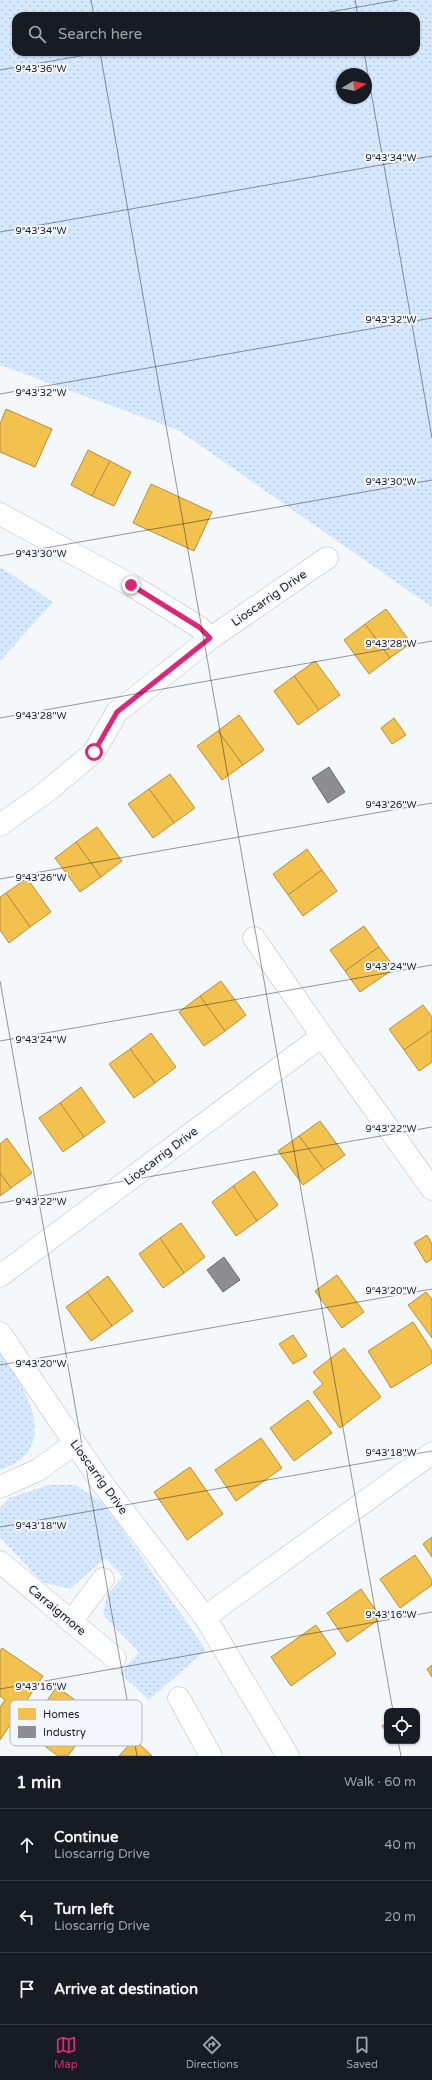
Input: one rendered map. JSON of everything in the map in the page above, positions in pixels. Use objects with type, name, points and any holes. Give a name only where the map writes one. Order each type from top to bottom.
[{"type":"street","points":[[0,514],[131,585],[199,627],[210,638]]},
{"type":"street","name":"Lioscarrig Drive","points":[[0,825],[44,793],[94,752],[117,712],[210,638],[327,558]]},
{"type":"street","points":[[254,938],[322,1036],[432,1189]]},
{"type":"street","name":"Lioscarrig Drive","points":[[0,1276],[322,1036]]},
{"type":"street","name":"Lioscarrig Drive","points":[[0,1333],[74,1444],[205,1617],[288,1756]]},
{"type":"street","points":[[0,1487],[38,1470],[74,1444]]},
{"type":"street","points":[[205,1617],[432,1453]]},
{"type":"street","name":"Carraigmore","points":[[0,1562],[114,1658]]},
{"type":"street","points":[[71,1622],[103,1579]]},
{"type":"street","points":[[179,1698],[211,1756]]},
{"type":"shaded area","points":[[0,0],[432,0],[432,607],[178,430],[0,365]]},
{"type":"shaded area","points":[[0,567],[53,602],[0,661]]},
{"type":"shaded area","points":[[0,1352],[20,1383],[28,1400],[33,1417],[35,1433],[30,1448],[19,1460],[0,1470]]},
{"type":"shaded area","points":[[49,1485],[75,1485],[104,1503],[206,1650],[149,1700],[120,1673],[139,1652],[103,1615],[107,1595],[123,1577],[105,1558],[70,1589],[42,1582],[0,1537],[0,1508],[9,1498]]},
{"type":"building: Homes","points":[[6,409],[52,429],[35,467],[0,452],[0,424]]},
{"type":"building: Homes","points":[[88,450],[110,461],[92,496],[71,485]]},
{"type":"building: Homes","points":[[110,461],[131,472],[114,506],[92,496]]},
{"type":"building: Homes","points":[[151,484],[212,512],[194,551],[133,523]]},
{"type":"building: Homes","points":[[386,609],[411,643],[390,658],[365,624]]},
{"type":"building: Homes","points":[[365,624],[390,658],[369,674],[344,640]]},
{"type":"building: Homes","points":[[315,661],[340,695],[319,710],[294,676]]},
{"type":"building: Homes","points":[[294,676],[319,710],[298,725],[274,691]]},
{"type":"building: Homes","points":[[239,715],[264,750],[243,765],[218,731]]},
{"type":"building: Homes","points":[[394,718],[406,735],[392,744],[381,728]]},
{"type":"building: Homes","points":[[218,731],[243,765],[222,780],[197,746]]},
{"type":"building: Homes","points":[[170,774],[195,808],[174,823],[149,789]]},
{"type":"building: Homes","points":[[149,789],[174,823],[153,838],[128,804]]},
{"type":"building: Homes","points":[[97,827],[122,861],[101,877],[76,842]]},
{"type":"building: Homes","points":[[76,842],[101,877],[80,892],[55,858]]},
{"type":"building: Homes","points":[[307,849],[322,870],[288,895],[273,874]]},
{"type":"building: Homes","points":[[322,870],[337,891],[303,916],[288,895]]},
{"type":"building: Homes","points":[[27,878],[51,912],[30,927],[6,893]]},
{"type":"building: Homes","points":[[6,893],[30,927],[9,943],[0,930],[0,897]]},
{"type":"building: Homes","points":[[364,926],[379,947],[345,971],[330,950]]},
{"type":"building: Homes","points":[[379,947],[395,968],[360,992],[345,971]]},
{"type":"building: Homes","points":[[221,981],[246,1015],[225,1031],[200,996]]},
{"type":"building: Homes","points":[[200,996],[225,1031],[204,1046],[179,1012]]},
{"type":"building: Homes","points":[[423,1005],[432,1017],[432,1030],[404,1050],[389,1029]]},
{"type":"building: Homes","points":[[432,1030],[432,1062],[419,1071],[404,1050]]},
{"type":"building: Homes","points":[[151,1033],[176,1067],[155,1083],[130,1049]]},
{"type":"building: Homes","points":[[130,1049],[155,1083],[134,1098],[109,1064]]},
{"type":"building: Homes","points":[[81,1087],[105,1122],[84,1137],[60,1103]]},
{"type":"building: Homes","points":[[60,1103],[84,1137],[63,1152],[39,1118]]},
{"type":"building: Homes","points":[[320,1121],[345,1155],[324,1170],[299,1136]]},
{"type":"building: Homes","points":[[299,1136],[324,1170],[303,1185],[278,1151]]},
{"type":"building: Homes","points":[[7,1138],[32,1173],[11,1188],[0,1173],[0,1144]]},
{"type":"building: Homes","points":[[254,1171],[278,1205],[257,1221],[233,1186]]},
{"type":"building: Homes","points":[[0,1173],[11,1188],[0,1196]]},
{"type":"building: Homes","points":[[233,1186],[257,1221],[236,1236],[212,1202]]},
{"type":"building: Homes","points":[[181,1223],[205,1257],[184,1273],[160,1238]]},
{"type":"building: Homes","points":[[427,1235],[432,1244],[432,1259],[426,1263],[414,1243]]},
{"type":"building: Homes","points":[[160,1238],[184,1273],[163,1288],[139,1254]]},
{"type":"building: Homes","points":[[337,1275],[364,1312],[342,1328],[315,1291]]},
{"type":"building: Homes","points":[[108,1276],[133,1311],[112,1326],[87,1292]]},
{"type":"building: Homes","points":[[87,1292],[112,1326],[91,1341],[66,1307]]},
{"type":"building: Homes","points":[[426,1292],[432,1299],[432,1338],[408,1305]]},
{"type":"building: Homes","points":[[413,1322],[432,1351],[432,1363],[391,1388],[368,1351]]},
{"type":"building: Homes","points":[[293,1335],[307,1356],[293,1364],[279,1344]]},
{"type":"building: Homes","points":[[344,1348],[381,1397],[340,1428],[313,1392],[323,1384],[313,1372]]},
{"type":"building: Homes","points":[[308,1400],[332,1433],[294,1461],[270,1428]]},
{"type":"building: Homes","points":[[261,1438],[282,1468],[236,1501],[215,1470]]},
{"type":"building: Homes","points":[[190,1467],[223,1514],[187,1540],[154,1492]]},
{"type":"building: Homes","points":[[432,1537],[432,1557],[423,1544]]},
{"type":"building: Homes","points":[[415,1555],[432,1580],[432,1585],[400,1608],[380,1579]]},
{"type":"building: Homes","points":[[361,1589],[381,1618],[347,1642],[327,1613]]},
{"type":"building: Homes","points":[[316,1625],[336,1654],[291,1686],[271,1657]]},
{"type":"building: Homes","points":[[2,1648],[43,1676],[27,1700],[10,1700],[10,1725],[0,1740],[0,1707],[5,1700],[0,1696],[0,1651]]},
{"type":"building: Homes","points":[[432,1665],[432,1677],[427,1669]]},
{"type":"building: Homes","points":[[57,1687],[75,1700],[47,1700]]},
{"type":"building: Homes","points":[[75,1746],[68,1756],[58,1756],[46,1747]]},
{"type":"building: Homes","points":[[128,1746],[141,1746],[152,1756],[119,1756]]},
{"type":"building: Industry","points":[[329,767],[345,792],[328,803],[312,778]]},
{"type":"building: Industry","points":[[224,1257],[240,1280],[223,1292],[207,1270]]},
{"type":"route","points":[[94,752],[117,712],[210,638],[199,627],[131,585]]}]
